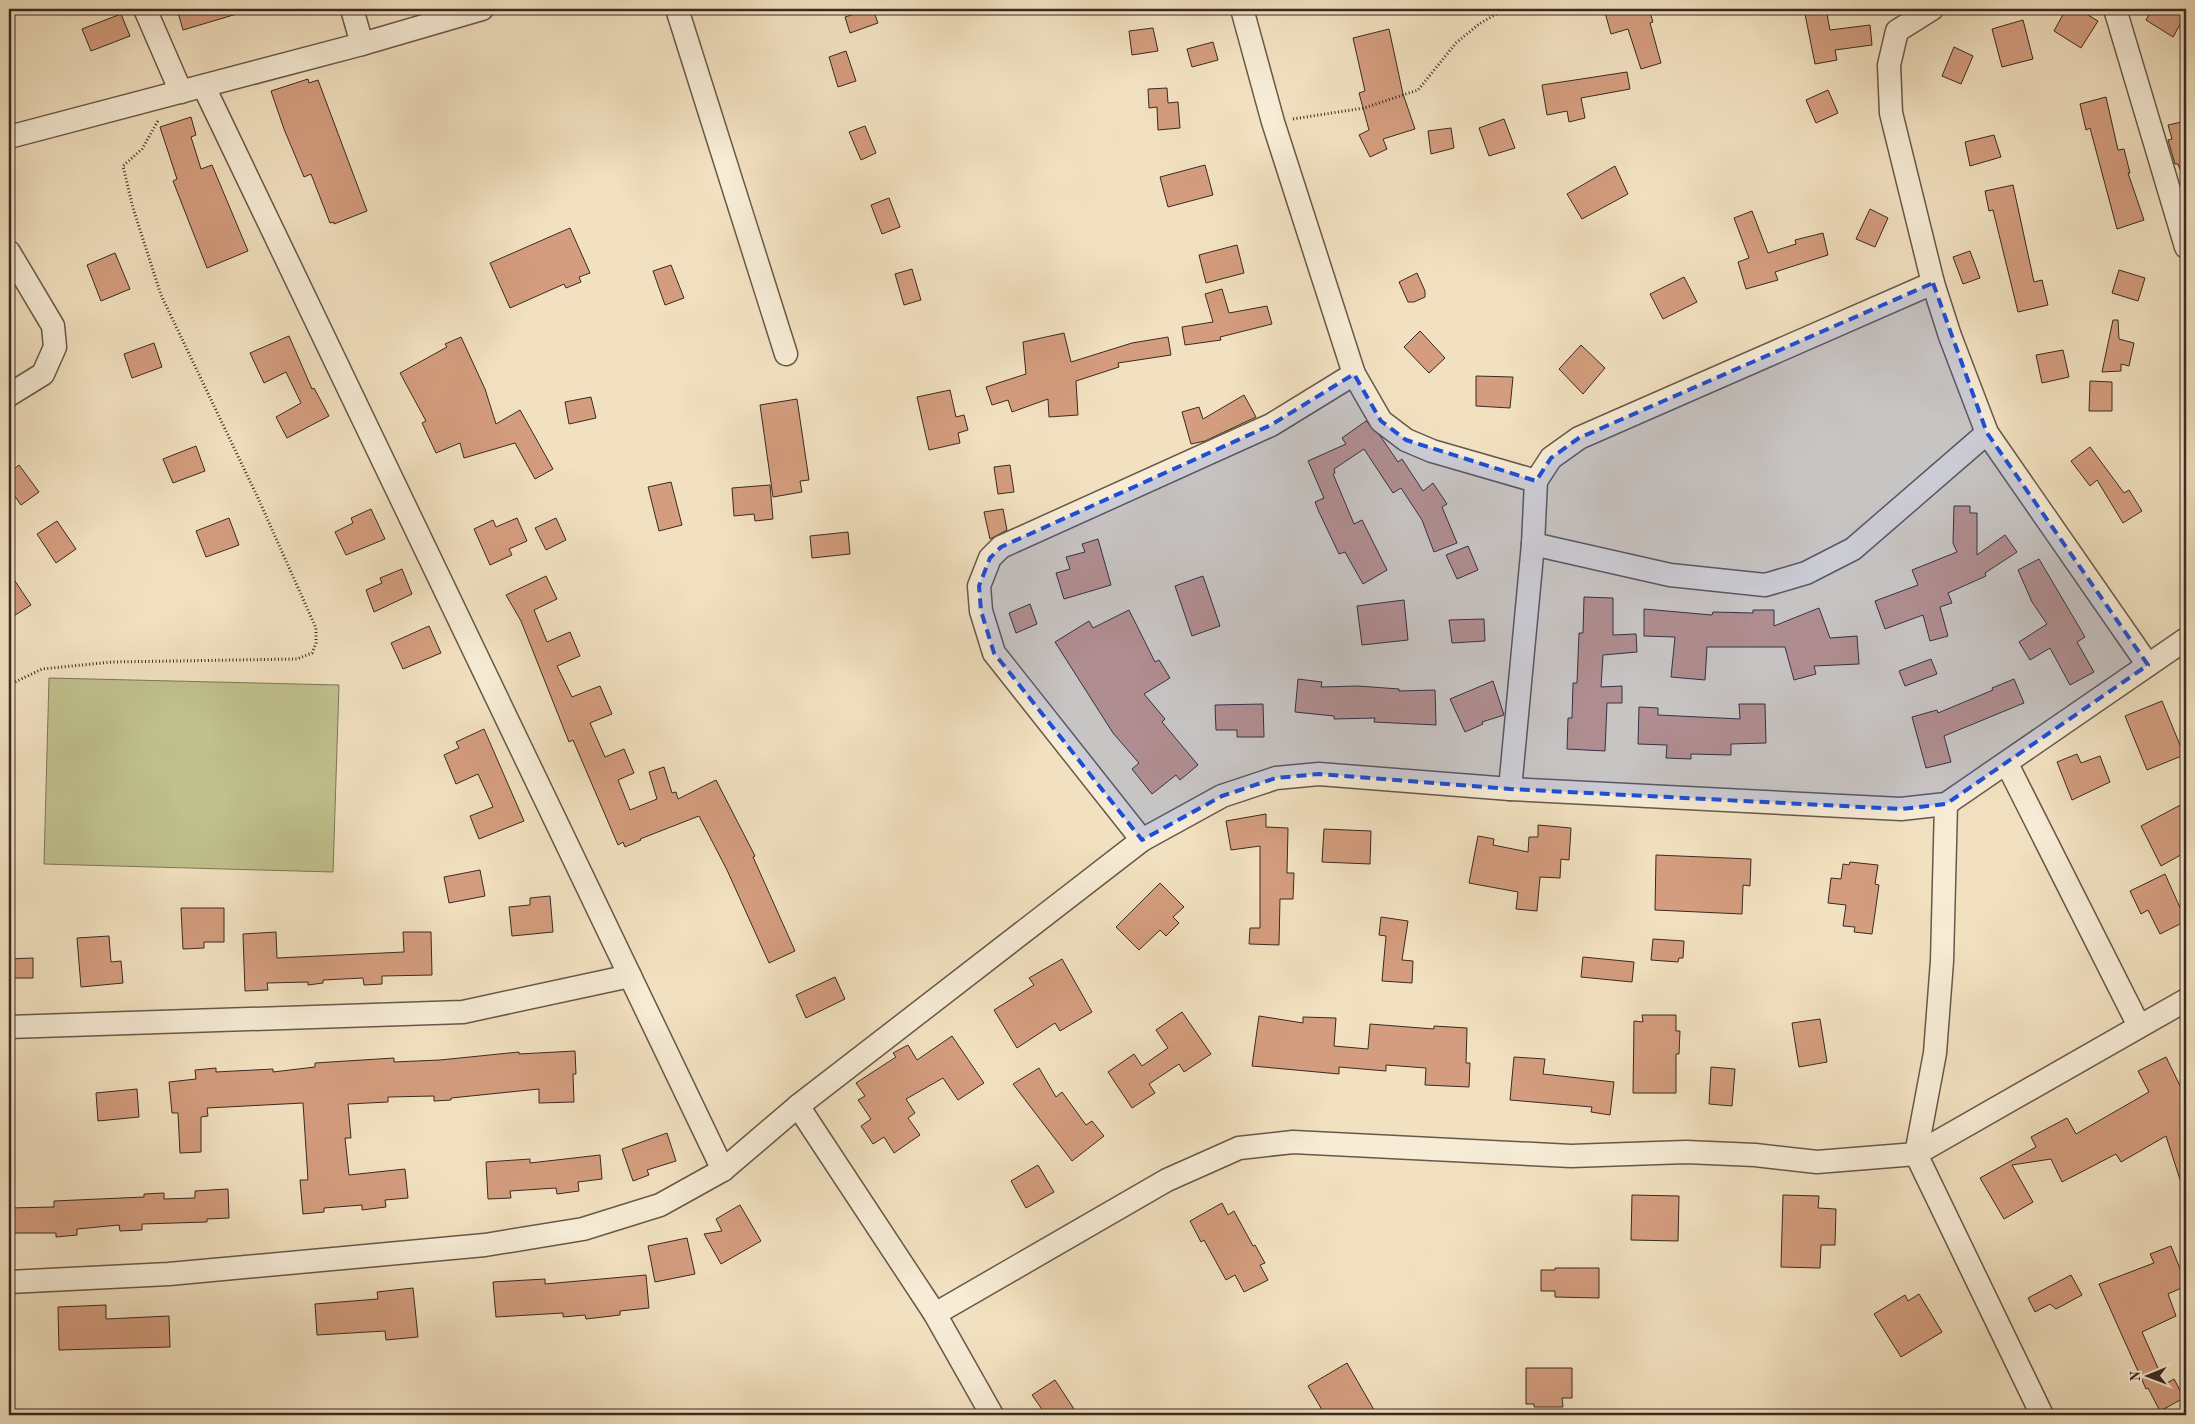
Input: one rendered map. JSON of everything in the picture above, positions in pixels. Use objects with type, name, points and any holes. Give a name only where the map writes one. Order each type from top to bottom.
[{"type":"street","points":[[145,9],[172,94]]},
{"type":"street","points":[[352,9],[362,44]]},
{"type":"street","points":[[9,137],[362,44],[482,9]]},
{"type":"street","points":[[677,9],[786,354]]},
{"type":"street","points":[[1242,9],[1273,122],[1354,374],[1381,421],[1406,440],[1432,451],[1536,480]]},
{"type":"street","points":[[1932,9],[1897,31],[1889,65],[1891,113],[1933,283],[1950,336],[1987,433],[2148,665]]},
{"type":"street","points":[[2115,9],[2186,247]]},
{"type":"street","points":[[204,86],[723,1170]]},
{"type":"street","points":[[9,252],[53,326],[56,347],[43,374],[9,395]]},
{"type":"street","points":[[1510,789],[1533,544],[1536,480],[1551,458],[1579,438],[1933,283]]},
{"type":"street","points":[[1142,840],[994,653],[980,611],[980,586],[990,558],[1001,547],[1270,425],[1354,374]]},
{"type":"street","points":[[1533,544],[1670,575],[1765,585],[1806,573],[1853,549],[1987,433]]},
{"type":"street","points":[[9,1282],[178,1273],[485,1245],[583,1230],[660,1206],[723,1170],[798,1106],[1142,840],[1222,796],[1276,778],[1319,774],[1510,789],[1901,809],[1946,804],[2008,764],[2186,639]]},
{"type":"street","points":[[2008,764],[2139,1026]]},
{"type":"street","points":[[1946,804],[1942,961],[1935,1053],[1916,1154],[2042,1415]]},
{"type":"street","points":[[9,1027],[463,1012],[630,976]]},
{"type":"street","points":[[935,1314],[1167,1180],[1239,1148],[1293,1142],[1571,1156],[1686,1152],[1755,1155],[1817,1162],[1916,1154],[2186,1000]]},
{"type":"street","points":[[798,1106],[935,1314],[992,1415]]},
{"type":"path","points":[[1273,122],[1364,108],[1418,90],[1456,43],[1479,24],[1505,9]]},
{"type":"path","points":[[9,685],[42,669],[112,662],[297,659],[312,653],[316,643],[316,628],[258,498],[161,295],[133,208],[123,166],[142,149],[159,122],[172,94]]},
{"type":"highlighted area","points":[[1933,283],[1987,433],[2148,665],[1946,804],[1901,809],[1510,789],[1319,774],[1276,778],[1222,796],[1142,840],[994,653],[981,611],[979,586],[990,558],[1001,547],[1271,425],[1354,374],[1381,421],[1406,440],[1536,481],[1551,458],[1579,438]]},
{"type":"green space","points":[[49,678],[339,685],[333,872],[44,864]]},
{"type":"building","points":[[177,9],[240,9],[240,13],[183,30]]},
{"type":"building","points":[[873,9],[878,23],[850,33],[845,17]]},
{"type":"building","points":[[1604,9],[1649,9],[1653,22],[1650,23],[1661,63],[1641,69],[1628,29],[1611,34]]},
{"type":"building","points":[[1804,9],[1826,9],[1830,30],[1870,25],[1872,45],[1835,50],[1837,60],[1815,64]]},
{"type":"building","points":[[2066,9],[2078,9],[2098,21],[2081,48],[2054,31]]},
{"type":"building","points":[[2152,9],[2186,9],[2186,14],[2173,37],[2146,20]]},
{"type":"building","points":[[121,14],[130,36],[91,51],[82,29]]},
{"type":"building","points":[[2023,20],[2033,59],[2002,67],[1992,29]]},
{"type":"building","points":[[1153,28],[1158,51],[1132,55],[1129,31]]},
{"type":"building","points":[[1389,29],[1403,94],[1415,129],[1383,139],[1387,149],[1370,157],[1359,135],[1369,130],[1359,93],[1365,91],[1353,38]]},
{"type":"building","points":[[1213,42],[1218,60],[1192,67],[1187,49]]},
{"type":"building","points":[[1954,47],[1973,56],[1961,84],[1942,76]]},
{"type":"building","points":[[846,51],[856,81],[838,87],[829,57]]},
{"type":"building","points":[[1627,72],[1630,89],[1581,98],[1585,118],[1569,122],[1567,111],[1547,115],[1542,85]]},
{"type":"building","points":[[308,79],[309,83],[318,80],[367,211],[334,224],[334,222],[330,223],[311,174],[304,177],[271,91]]},
{"type":"building","points":[[1167,88],[1168,103],[1178,102],[1180,128],[1158,130],[1157,107],[1149,108],[1148,89]]},
{"type":"building","points":[[1828,90],[1838,113],[1816,123],[1806,100]]},
{"type":"building","points":[[2106,97],[2118,150],[2124,149],[2130,173],[2128,173],[2144,220],[2117,229],[2090,128],[2086,130],[2080,104]]},
{"type":"building","points":[[191,117],[196,135],[191,137],[201,169],[212,165],[248,251],[207,268],[173,181],[177,179],[160,127]]},
{"type":"building","points":[[1504,119],[1515,148],[1489,156],[1479,128]]},
{"type":"building","points":[[2186,121],[2186,172],[2181,172],[2178,164],[2175,164],[2168,140],[2172,139],[2168,125]]},
{"type":"building","points":[[865,126],[876,153],[861,160],[849,132]]},
{"type":"building","points":[[1451,128],[1454,148],[1431,154],[1428,131]]},
{"type":"building","points":[[1994,135],[2001,157],[1970,166],[1965,142]]},
{"type":"building","points":[[1205,165],[1213,195],[1168,207],[1160,177]]},
{"type":"building","points":[[1615,166],[1628,194],[1582,219],[1567,194]]},
{"type":"building","points":[[2013,185],[2034,282],[2042,280],[2048,305],[2018,312],[1993,210],[1989,211],[1985,191]]},
{"type":"building","points":[[889,198],[900,227],[882,234],[871,205]]},
{"type":"building","points":[[1870,209],[1888,218],[1875,247],[1856,239]]},
{"type":"building","points":[[1752,211],[1768,253],[1796,244],[1795,240],[1823,233],[1828,255],[1775,272],[1778,280],[1746,289],[1738,262],[1749,258],[1734,218]]},
{"type":"building","points":[[570,228],[590,273],[579,277],[581,282],[566,288],[564,284],[510,308],[490,263]]},
{"type":"building","points":[[1237,245],[1244,273],[1206,283],[1199,255]]},
{"type":"building","points":[[1970,251],[1980,278],[1963,284],[1953,257]]},
{"type":"building","points":[[115,253],[130,289],[101,301],[87,265]]},
{"type":"building","points":[[671,265],[684,298],[665,305],[653,271]]},
{"type":"building","points":[[912,269],[921,300],[904,305],[895,274]]},
{"type":"building","points":[[2119,270],[2145,278],[2138,301],[2112,293]]},
{"type":"building","points":[[1417,273],[1425,291],[1425,297],[1414,302],[1408,302],[1399,282]]},
{"type":"building","points":[[1684,277],[1697,302],[1663,319],[1650,294]]},
{"type":"building","points":[[1222,289],[1229,313],[1267,306],[1272,324],[1220,337],[1221,340],[1185,345],[1182,327],[1213,322],[1205,294]]},
{"type":"building","points":[[2113,320],[2118,320],[2119,339],[2134,343],[2129,366],[2121,364],[2121,371],[2102,372]]},
{"type":"building","points":[[1420,331],[1445,358],[1429,373],[1404,347]]},
{"type":"building","points":[[1064,333],[1071,362],[1132,343],[1168,337],[1171,355],[1118,363],[1119,367],[1076,381],[1078,415],[1049,417],[1048,399],[1012,412],[1008,400],[992,405],[986,387],[1026,374],[1023,342]]},
{"type":"building","points":[[289,336],[312,389],[314,388],[329,416],[287,438],[276,417],[301,403],[286,372],[264,383],[250,353]]},
{"type":"building","points":[[461,337],[485,389],[496,424],[520,410],[553,469],[535,479],[515,443],[464,458],[460,443],[436,453],[422,423],[426,421],[400,373],[447,347],[445,344]]},
{"type":"building","points":[[154,343],[162,367],[132,378],[124,354]]},
{"type":"building","points":[[1581,345],[1605,368],[1583,394],[1559,369]]},
{"type":"building","points":[[2063,350],[2069,377],[2042,383],[2036,355]]},
{"type":"building","points":[[1476,376],[1513,377],[1510,408],[1476,406]]},
{"type":"building","points":[[2090,381],[2112,382],[2112,411],[2089,411]]},
{"type":"building","points":[[950,390],[956,417],[964,415],[968,430],[958,433],[960,443],[929,450],[917,397]]},
{"type":"building","points":[[1244,395],[1256,417],[1205,441],[1191,444],[1182,412],[1199,407],[1203,419]]},
{"type":"building","points":[[591,397],[596,418],[569,424],[565,402]]},
{"type":"building","points":[[797,399],[809,480],[800,481],[802,492],[773,497],[760,405]]},
{"type":"building","points":[[1366,421],[1381,437],[1398,462],[1402,459],[1423,491],[1433,483],[1447,504],[1442,507],[1457,543],[1434,552],[1422,520],[1401,488],[1393,493],[1364,449],[1334,469],[1335,473],[1333,474],[1354,524],[1362,520],[1387,570],[1363,584],[1345,552],[1339,554],[1319,512],[1315,502],[1324,498],[1308,461],[1346,444],[1342,438]]},
{"type":"building","points":[[196,446],[205,471],[173,483],[163,459]]},
{"type":"building","points":[[2090,447],[2124,493],[2129,490],[2142,511],[2123,523],[2097,480],[2090,486],[2071,461]]},
{"type":"building","points":[[19,465],[39,492],[21,505],[9,488],[9,473]]},
{"type":"building","points":[[1010,465],[1014,492],[998,494],[994,467]]},
{"type":"building","points":[[671,482],[682,525],[659,531],[648,487]]},
{"type":"building","points":[[770,485],[773,519],[755,521],[754,514],[734,516],[732,488]]},
{"type":"building","points":[[1954,506],[1970,506],[1970,513],[1977,513],[1977,555],[2005,535],[2017,552],[1985,573],[1986,576],[1948,593],[1952,603],[1940,607],[1948,636],[1930,641],[1923,615],[1885,629],[1875,601],[1918,585],[1912,570],[1957,552],[1953,543]]},
{"type":"building","points":[[371,509],[385,539],[346,555],[335,532],[353,523],[351,518]]},
{"type":"building","points":[[1003,509],[1007,530],[990,539],[984,512]]},
{"type":"building","points":[[229,518],[239,545],[206,557],[196,531]]},
{"type":"building","points":[[517,518],[527,541],[509,549],[512,555],[490,565],[474,529],[493,520],[496,527]]},
{"type":"building","points":[[556,518],[566,540],[546,550],[535,528]]},
{"type":"building","points":[[57,521],[76,549],[56,563],[37,534]]},
{"type":"building","points":[[848,532],[850,554],[812,558],[810,536]]},
{"type":"building","points":[[1098,539],[1111,585],[1064,599],[1056,573],[1070,569],[1066,557],[1085,552],[1082,544]]},
{"type":"building","points":[[1468,546],[1478,570],[1457,579],[1446,555]]},
{"type":"building","points":[[2039,559],[2085,637],[2077,642],[2094,672],[2070,685],[2050,648],[2030,660],[2019,642],[2047,624],[2032,602],[2018,570]]},
{"type":"building","points":[[402,569],[412,594],[374,612],[366,590],[382,583],[380,578]]},
{"type":"building","points":[[9,572],[31,605],[9,619]]},
{"type":"building","points":[[546,576],[557,599],[534,610],[547,642],[570,632],[580,656],[557,666],[572,697],[600,686],[612,714],[590,723],[605,757],[624,749],[634,773],[618,780],[630,810],[657,799],[649,772],[664,767],[672,793],[676,792],[678,799],[716,780],[755,856],[753,857],[795,951],[769,963],[727,870],[699,816],[640,839],[625,847],[623,842],[618,845],[573,740],[569,742],[521,621],[506,595]]},
{"type":"building","points":[[1203,576],[1220,626],[1192,636],[1175,586]]},
{"type":"building","points":[[1584,597],[1613,598],[1613,635],[1636,634],[1637,652],[1603,655],[1601,687],[1622,686],[1622,703],[1607,703],[1605,751],[1567,749],[1568,718],[1572,718],[1573,683],[1577,683],[1579,633],[1583,633]]},
{"type":"building","points":[[1404,600],[1408,640],[1362,645],[1357,606]]},
{"type":"building","points":[[1030,604],[1037,624],[1016,633],[1009,613]]},
{"type":"building","points":[[1819,608],[1830,638],[1857,636],[1859,664],[1814,666],[1816,674],[1794,680],[1785,647],[1707,647],[1705,680],[1671,677],[1675,637],[1644,636],[1644,609],[1712,615],[1713,612],[1753,613],[1753,610],[1774,610],[1774,626]]},
{"type":"building","points":[[1129,610],[1155,662],[1159,660],[1170,678],[1144,694],[1165,719],[1162,722],[1198,765],[1180,780],[1176,775],[1152,794],[1132,769],[1139,763],[1113,733],[1055,642],[1089,621],[1093,628]]},
{"type":"building","points":[[1484,619],[1485,641],[1452,643],[1449,620]]},
{"type":"building","points":[[429,626],[441,653],[403,669],[391,643]]},
{"type":"building","points":[[1931,659],[1937,674],[1905,686],[1899,671]]},
{"type":"building","points":[[1298,679],[1322,682],[1321,687],[1358,686],[1399,689],[1399,691],[1435,690],[1436,725],[1374,722],[1375,718],[1334,719],[1334,716],[1295,712]]},
{"type":"building","points":[[2014,679],[2024,703],[1944,736],[1951,762],[1926,768],[1912,717],[1937,710],[1938,713]]},
{"type":"building","points":[[1493,681],[1504,715],[1482,722],[1483,724],[1465,732],[1450,699]]},
{"type":"building","points":[[2162,701],[2184,755],[2147,770],[2125,716]]},
{"type":"building","points":[[1263,704],[1264,737],[1237,737],[1237,730],[1216,730],[1215,705]]},
{"type":"building","points":[[1739,704],[1765,704],[1766,743],[1731,744],[1731,755],[1691,754],[1691,759],[1666,758],[1667,745],[1638,744],[1639,707],[1658,708],[1658,715],[1740,719]]},
{"type":"building","points":[[484,729],[524,821],[479,839],[470,816],[493,807],[478,774],[456,784],[444,755],[459,748],[456,742]]},
{"type":"building","points":[[2077,754],[2081,763],[2100,756],[2110,782],[2072,800],[2057,762]]},
{"type":"building","points":[[2186,802],[2186,852],[2161,866],[2141,826]]},
{"type":"building","points":[[1266,814],[1266,827],[1288,828],[1287,873],[1294,873],[1293,899],[1280,899],[1279,945],[1249,944],[1250,928],[1260,928],[1260,846],[1231,850],[1226,821]]},
{"type":"building","points":[[1538,825],[1571,828],[1569,860],[1561,859],[1560,878],[1540,877],[1537,911],[1516,909],[1518,892],[1469,883],[1478,836],[1494,839],[1493,845],[1528,852],[1529,837],[1538,837]]},
{"type":"building","points":[[1324,829],[1371,831],[1370,864],[1322,862]]},
{"type":"building","points":[[1656,855],[1751,859],[1750,886],[1743,885],[1742,914],[1655,910]]},
{"type":"building","points":[[1850,862],[1878,865],[1875,884],[1879,885],[1872,934],[1854,932],[1855,927],[1843,926],[1846,905],[1828,903],[1831,878],[1841,879],[1843,864],[1849,865]]},
{"type":"building","points":[[480,870],[485,896],[449,903],[444,877]]},
{"type":"building","points":[[2165,874],[2186,921],[2160,934],[2148,910],[2141,914],[2130,891]]},
{"type":"building","points":[[1160,883],[1184,907],[1173,917],[1179,923],[1166,936],[1160,930],[1139,950],[1116,927]]},
{"type":"building","points":[[550,896],[553,932],[512,936],[509,907],[530,905],[530,898]]},
{"type":"building","points":[[181,908],[224,908],[224,942],[204,942],[204,948],[183,949]]},
{"type":"building","points":[[1381,917],[1408,921],[1402,960],[1413,961],[1412,983],[1382,981],[1386,936],[1379,935]]},
{"type":"building","points":[[276,932],[277,958],[404,952],[403,932],[431,932],[432,975],[382,976],[382,984],[364,985],[363,978],[323,980],[323,983],[308,985],[308,982],[267,983],[268,990],[245,991],[243,934]]},
{"type":"building","points":[[109,936],[111,962],[121,961],[123,983],[81,987],[77,938]]},
{"type":"building","points":[[1653,939],[1684,941],[1683,958],[1679,958],[1678,962],[1651,960]]},
{"type":"building","points":[[1583,957],[1634,962],[1632,982],[1581,977]]},
{"type":"building","points":[[33,958],[33,978],[9,978],[9,959]]},
{"type":"building","points":[[1062,959],[1092,1012],[1060,1031],[1055,1023],[1017,1048],[994,1010],[1034,985],[1029,978]]},
{"type":"building","points":[[835,977],[845,999],[806,1018],[796,995]]},
{"type":"building","points":[[1182,1012],[1211,1054],[1184,1072],[1179,1064],[1149,1084],[1155,1093],[1132,1108],[1108,1072],[1134,1054],[1142,1066],[1168,1048],[1156,1030]]},
{"type":"building","points":[[1642,1015],[1676,1015],[1676,1031],[1680,1031],[1679,1054],[1676,1054],[1676,1093],[1633,1093],[1634,1021],[1643,1022]]},
{"type":"building","points":[[1259,1016],[1303,1023],[1303,1017],[1336,1018],[1334,1046],[1368,1049],[1370,1024],[1434,1029],[1434,1026],[1467,1028],[1466,1063],[1470,1063],[1469,1087],[1425,1085],[1426,1068],[1386,1065],[1386,1071],[1339,1067],[1339,1074],[1252,1066]]},
{"type":"building","points":[[1820,1019],[1827,1062],[1799,1067],[1792,1023]]},
{"type":"building","points":[[952,1036],[984,1083],[958,1100],[943,1078],[906,1099],[915,1113],[908,1118],[920,1135],[894,1153],[884,1137],[873,1144],[861,1126],[871,1119],[858,1100],[865,1096],[856,1083],[896,1057],[893,1053],[908,1045],[917,1060]]},
{"type":"building","points":[[575,1051],[576,1074],[573,1074],[574,1102],[539,1103],[539,1089],[451,1098],[451,1100],[434,1101],[434,1096],[388,1097],[388,1102],[348,1104],[351,1138],[345,1138],[349,1175],[405,1169],[408,1198],[385,1200],[386,1207],[362,1210],[362,1205],[324,1208],[324,1212],[303,1214],[300,1180],[308,1180],[303,1103],[207,1108],[208,1116],[201,1117],[201,1152],[180,1153],[178,1113],[172,1113],[169,1082],[196,1079],[195,1070],[216,1068],[216,1072],[273,1069],[273,1072],[315,1067],[315,1063],[394,1058],[394,1062],[440,1060],[519,1052],[519,1054]]},
{"type":"building","points":[[1514,1057],[1545,1059],[1543,1074],[1614,1082],[1610,1115],[1591,1112],[1592,1107],[1510,1100]]},
{"type":"building","points":[[2166,1057],[2186,1098],[2186,1189],[2183,1189],[2166,1136],[2121,1162],[2116,1154],[2062,1182],[2051,1159],[2012,1165],[2033,1202],[2004,1219],[1980,1178],[2036,1147],[2031,1137],[2067,1118],[2076,1134],[2149,1092],[2138,1071]]},
{"type":"building","points":[[1711,1067],[1735,1069],[1732,1106],[1709,1104]]},
{"type":"building","points":[[1039,1068],[1056,1097],[1062,1092],[1086,1125],[1092,1121],[1104,1136],[1072,1161],[1013,1084]]},
{"type":"building","points":[[137,1089],[139,1117],[98,1121],[96,1093]]},
{"type":"building","points":[[667,1133],[676,1161],[647,1170],[649,1175],[633,1181],[622,1149]]},
{"type":"building","points":[[600,1155],[602,1179],[578,1182],[579,1191],[557,1194],[556,1188],[510,1191],[511,1198],[488,1199],[486,1162],[530,1159],[530,1163]]},
{"type":"building","points":[[1038,1165],[1054,1192],[1026,1208],[1011,1181]]},
{"type":"building","points":[[228,1189],[229,1218],[207,1219],[207,1222],[142,1224],[142,1230],[120,1231],[119,1225],[77,1229],[77,1235],[56,1237],[56,1233],[9,1233],[9,1208],[54,1207],[54,1201],[144,1197],[144,1194],[164,1193],[164,1199],[195,1198],[195,1191]]},
{"type":"building","points":[[1632,1195],[1679,1196],[1678,1241],[1631,1240]]},
{"type":"building","points":[[1783,1195],[1819,1196],[1818,1208],[1836,1209],[1835,1245],[1821,1245],[1820,1268],[1781,1267]]},
{"type":"building","points":[[1222,1203],[1228,1215],[1234,1211],[1253,1246],[1255,1245],[1265,1263],[1260,1265],[1268,1280],[1244,1292],[1235,1275],[1226,1280],[1204,1240],[1201,1242],[1190,1221]]},
{"type":"building","points":[[740,1205],[761,1241],[721,1264],[704,1234],[722,1231],[716,1219]]},
{"type":"building","points":[[687,1238],[695,1274],[655,1282],[648,1246]]},
{"type":"building","points":[[2171,1246],[2186,1284],[2186,1286],[2168,1294],[2176,1316],[2142,1332],[2165,1384],[2174,1379],[2184,1398],[2160,1411],[2148,1388],[2146,1389],[2099,1284],[2154,1263],[2150,1254]]},
{"type":"building","points":[[1555,1268],[1599,1268],[1599,1298],[1555,1297],[1555,1291],[1541,1291],[1541,1270],[1555,1270]]},
{"type":"building","points":[[646,1275],[649,1308],[620,1311],[620,1315],[586,1319],[585,1315],[563,1317],[563,1313],[496,1317],[493,1282],[545,1279],[545,1284]]},
{"type":"building","points":[[2071,1275],[2082,1295],[2056,1309],[2050,1304],[2035,1312],[2028,1298]]},
{"type":"building","points":[[413,1288],[418,1337],[386,1340],[385,1331],[317,1335],[315,1304],[378,1299],[377,1292]]},
{"type":"building","points":[[1919,1294],[1942,1332],[1901,1357],[1874,1314],[1905,1295],[1908,1301]]},
{"type":"building","points":[[106,1305],[106,1319],[169,1316],[170,1347],[59,1350],[58,1307]]},
{"type":"building","points":[[1347,1363],[1377,1415],[1325,1415],[1308,1386]]},
{"type":"building","points":[[1526,1368],[1572,1368],[1572,1398],[1562,1398],[1563,1407],[1534,1407],[1534,1404],[1526,1404]]},
{"type":"building","points":[[1055,1380],[1074,1409],[1064,1415],[1046,1415],[1032,1395]]}]
